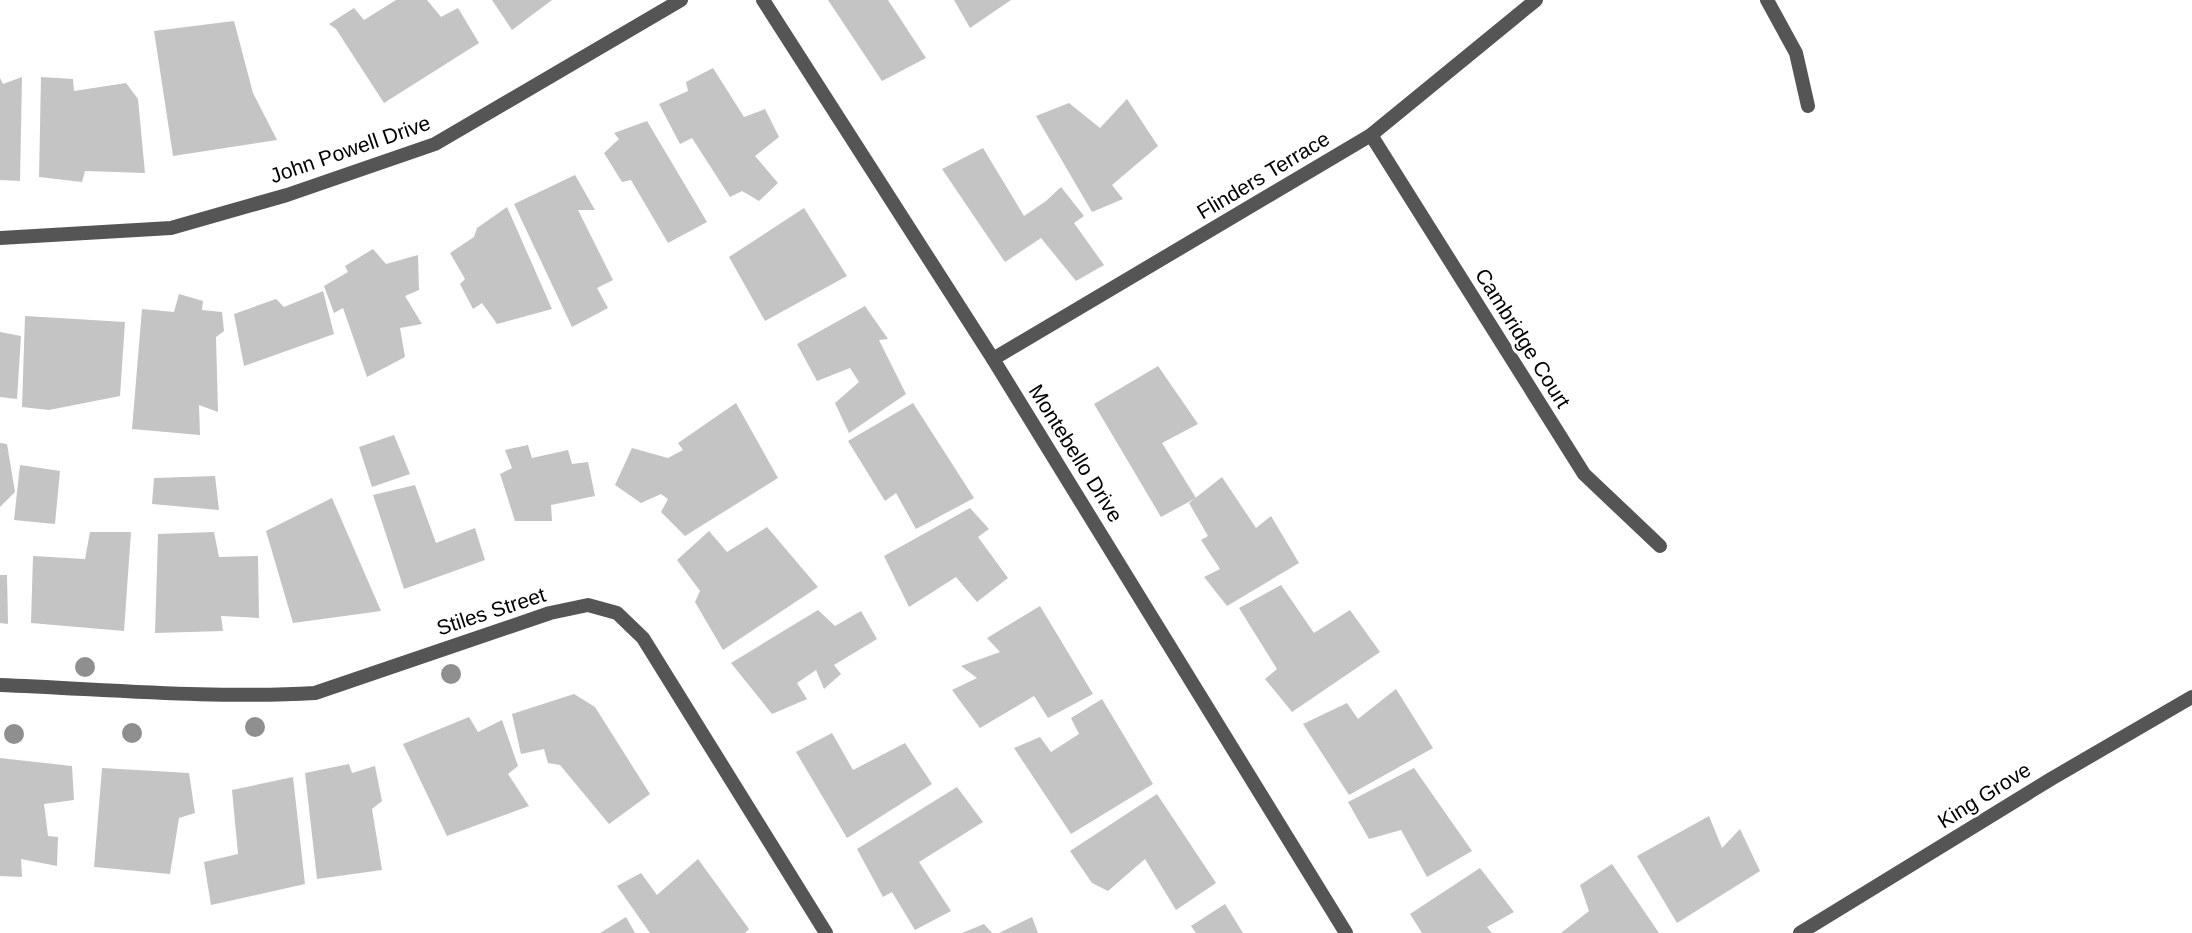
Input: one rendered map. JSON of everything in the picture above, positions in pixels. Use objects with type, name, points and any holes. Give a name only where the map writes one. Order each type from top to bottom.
[{"type":"street","name":"John Powell Drive","points":[[0,239],[171,228],[287,195],[435,144],[681,0]]},
{"type":"street","name":"Montebello Drive","points":[[763,0],[993,359],[1346,933]]},
{"type":"street","name":"Flinders Terrace","points":[[993,359],[1371,135],[1536,0]]},
{"type":"street","points":[[1767,0],[1796,53],[1808,106]]},
{"type":"street","name":"Cambridge Court","points":[[1371,135],[1584,474],[1660,546]]},
{"type":"street","name":"Stiles Street","points":[[0,685],[213,694],[315,693],[550,613],[589,605],[617,613],[643,638],[826,933]]},
{"type":"street","name":"King Grove","points":[[1800,933],[2051,779],[2192,697]]},
{"type":"building","points":[[396,0],[427,0],[441,17],[458,8],[479,43],[384,103],[336,29],[329,24],[354,8],[364,20]]},
{"type":"building","points":[[492,0],[552,0],[512,30]]},
{"type":"building","points":[[828,0],[888,0],[926,58],[882,81]]},
{"type":"building","points":[[954,0],[1011,0],[970,28]]},
{"type":"building","points":[[234,21],[253,93],[277,140],[173,156],[154,31]]},
{"type":"building","points":[[713,68],[744,117],[765,109],[779,137],[755,156],[778,183],[759,201],[742,191],[730,197],[692,138],[680,144],[659,104],[688,91],[686,82]]},
{"type":"building","points":[[22,77],[20,181],[0,180],[0,78],[3,84]]},
{"type":"building","points":[[41,77],[73,79],[74,91],[126,83],[138,99],[145,173],[85,171],[82,182],[39,177]]},
{"type":"building","points":[[1127,99],[1158,146],[1112,185],[1123,199],[1092,212],[1036,116],[1069,103],[1100,128]]},
{"type":"building","points":[[647,121],[707,222],[668,243],[631,180],[622,182],[604,153],[619,139],[614,133]]},
{"type":"building","points":[[983,148],[1024,216],[1061,187],[1084,216],[1074,223],[1104,265],[1076,281],[1041,238],[1005,262],[942,169]]},
{"type":"building","points":[[575,175],[595,210],[578,210],[613,280],[597,288],[608,308],[572,327],[514,204]]},
{"type":"building","points":[[507,207],[552,309],[497,324],[482,303],[473,309],[460,284],[465,279],[450,253],[474,237],[477,228]]},
{"type":"building","points":[[804,208],[847,276],[765,321],[729,257]]},
{"type":"building","points":[[373,249],[386,264],[418,255],[419,290],[405,296],[422,324],[400,328],[405,357],[367,377],[343,308],[334,313],[324,286],[348,272],[345,266]]},
{"type":"building","points":[[323,291],[334,334],[244,366],[234,314],[276,299],[284,307]]},
{"type":"building","points":[[179,294],[203,301],[202,310],[222,312],[224,331],[216,337],[218,412],[199,405],[200,435],[132,429],[142,309],[174,312]]},
{"type":"building","points":[[865,306],[888,339],[879,340],[906,394],[849,433],[835,403],[859,382],[850,368],[817,381],[797,344]]},
{"type":"building","points":[[25,316],[125,322],[120,396],[49,410],[22,407]]},
{"type":"building","points":[[0,332],[21,336],[17,399],[0,397]]},
{"type":"building","points":[[1158,366],[1198,424],[1162,443],[1196,498],[1161,517],[1094,404]]},
{"type":"building","points":[[736,403],[778,478],[685,536],[661,512],[668,499],[661,494],[641,503],[615,485],[632,448],[668,458],[683,450],[678,443]]},
{"type":"building","points":[[913,403],[974,498],[916,529],[896,493],[885,501],[848,441]]},
{"type":"building","points":[[394,435],[410,474],[372,487],[359,447]]},
{"type":"building","points":[[0,443],[7,444],[15,492],[0,507]]},
{"type":"building","points":[[528,445],[532,458],[568,450],[572,464],[588,462],[595,496],[551,505],[552,521],[515,521],[500,474],[512,468],[505,450]]},
{"type":"building","points":[[20,465],[60,471],[55,524],[14,520]]},
{"type":"building","points":[[215,476],[219,510],[152,504],[154,478]]},
{"type":"building","points":[[1222,477],[1256,528],[1271,516],[1299,563],[1227,606],[1204,577],[1220,569],[1201,540],[1208,536],[1189,503]]},
{"type":"building","points":[[415,485],[436,543],[475,528],[485,560],[404,589],[373,495]]},
{"type":"building","points":[[332,498],[381,611],[293,623],[266,531]]},
{"type":"building","points":[[970,508],[989,529],[978,537],[1008,578],[977,602],[956,577],[909,607],[884,556]]},
{"type":"building","points":[[767,527],[818,587],[723,650],[695,602],[700,591],[677,560],[709,531],[727,552]]},
{"type":"building","points":[[90,532],[131,532],[124,631],[31,623],[33,556],[85,559]]},
{"type":"building","points":[[214,532],[219,557],[258,556],[259,618],[221,616],[223,631],[155,633],[158,534]]},
{"type":"building","points":[[0,575],[7,575],[8,624],[0,623]]},
{"type":"building","points":[[1281,585],[1314,633],[1350,610],[1380,652],[1292,712],[1265,679],[1277,669],[1239,608]]},
{"type":"building","points":[[1040,606],[1093,694],[1048,718],[1034,696],[980,728],[952,690],[977,678],[961,666],[1000,652],[987,638]]},
{"type":"building","points":[[818,610],[835,626],[861,611],[877,639],[834,665],[841,674],[824,689],[816,670],[797,683],[807,699],[772,714],[731,663]]},
{"type":"building","points":[[1396,689],[1433,748],[1349,795],[1303,724],[1347,703],[1358,719]]},
{"type":"building","points":[[574,694],[595,707],[650,794],[609,824],[560,765],[548,763],[544,749],[521,754],[512,714]]},
{"type":"building","points":[[1102,699],[1153,784],[1071,834],[1014,748],[1040,737],[1051,752],[1079,734],[1071,718]]},
{"type":"building","points":[[469,717],[478,732],[502,720],[518,766],[508,774],[529,806],[447,836],[403,744]]},
{"type":"building","points":[[832,733],[853,770],[905,743],[932,784],[847,838],[796,752]]},
{"type":"building","points":[[0,758],[72,766],[74,800],[44,804],[48,836],[58,837],[57,866],[21,859],[22,877],[0,876]]},
{"type":"building","points":[[349,764],[352,773],[375,766],[382,801],[372,809],[382,870],[317,879],[305,773]]},
{"type":"building","points":[[102,768],[189,773],[195,813],[179,818],[170,874],[94,867]]},
{"type":"building","points":[[1414,768],[1472,851],[1427,877],[1401,830],[1369,839],[1348,802]]},
{"type":"building","points":[[293,777],[305,884],[211,905],[204,862],[238,854],[232,790]]},
{"type":"building","points":[[957,787],[983,822],[919,862],[951,911],[915,930],[892,892],[883,897],[857,849]]},
{"type":"building","points":[[1157,794],[1216,883],[1176,910],[1145,859],[1108,891],[1092,883],[1070,851]]},
{"type":"building","points":[[1709,816],[1722,848],[1740,829],[1760,871],[1677,923],[1637,856]]},
{"type":"building","points":[[698,859],[749,929],[745,933],[650,933],[617,886],[641,873],[657,895]]},
{"type":"building","points":[[1612,864],[1659,933],[1561,933],[1589,911],[1580,885]]},
{"type":"building","points":[[1480,868],[1514,912],[1487,927],[1492,933],[1422,933],[1410,914]]},
{"type":"building","points":[[1225,904],[1243,933],[1196,933],[1191,926]]},
{"type":"building","points":[[626,917],[635,933],[600,933]]},
{"type":"building","points":[[1032,917],[1038,933],[999,933]]},
{"type":"building","points":[[984,924],[992,933],[962,933]]}]
